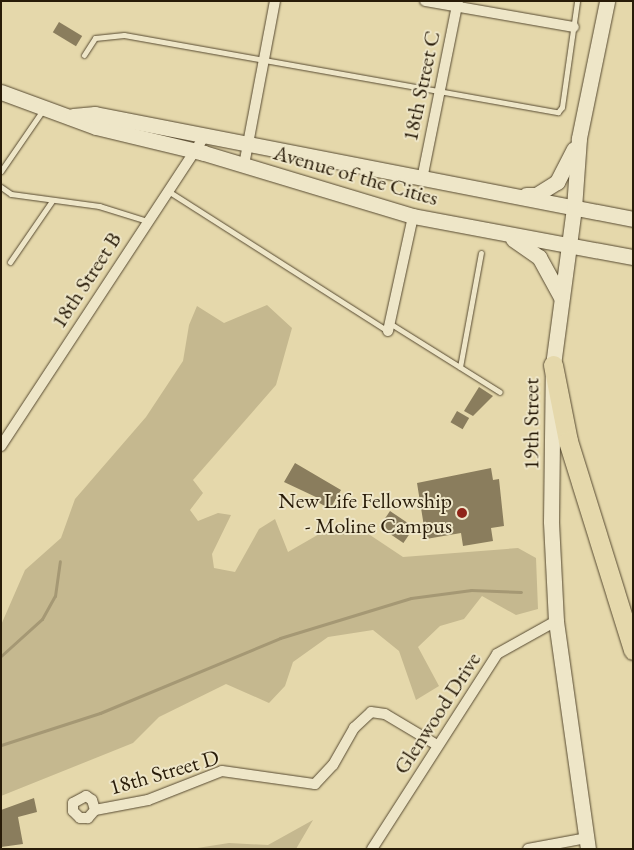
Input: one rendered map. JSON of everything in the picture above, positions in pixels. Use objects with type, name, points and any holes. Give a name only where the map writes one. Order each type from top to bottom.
[{"type":"highway","points":[[553,365],[573,459],[633,650]]},
{"type":"main road","name":"19th Street","points":[[587,844],[556,621],[551,521],[553,365],[574,208],[579,138],[607,1]]},
{"type":"main road","name":"Avenue of the Cities","points":[[1,92],[43,109],[72,117],[96,128],[195,150],[413,216],[633,258]]},
{"type":"main road","name":"Avenue of the Cities","points":[[72,117],[95,114],[248,146],[633,219]]},
{"type":"main road","points":[[508,196],[536,195],[557,182],[579,138]]},
{"type":"main road","points":[[505,235],[539,257],[562,298]]},
{"type":"street","points":[[244,165],[275,1]]},
{"type":"street","points":[[425,1],[457,4],[574,27]]},
{"type":"street","name":"18th Street C","points":[[422,179],[457,4]]},
{"type":"street","name":"18th Street B","points":[[1,446],[147,221],[204,137]]},
{"type":"street","points":[[390,328],[413,216]]},
{"type":"street","name":"Glenwood Drive","points":[[372,849],[497,654],[556,621]]},
{"type":"street","name":"18th Street D","points":[[95,810],[148,800],[222,771],[314,784],[334,765],[354,728],[371,712],[385,714],[437,745]]},
{"type":"street","points":[[528,849],[587,844]]},
{"type":"lane","points":[[84,55],[95,38],[103,34],[263,59],[440,93],[558,112],[562,107],[577,1]]},
{"type":"lane","points":[[1,171],[43,109]]},
{"type":"lane","points":[[1,187],[11,194],[99,206],[147,221]]},
{"type":"lane","points":[[168,190],[390,328],[500,392]]},
{"type":"lane","points":[[10,262],[52,201]]},
{"type":"lane","points":[[460,367],[481,253]]},
{"type":"shaded area","points":[[267,305],[292,328],[276,385],[193,480],[203,493],[190,510],[198,521],[218,513],[231,515],[212,554],[214,568],[235,572],[259,529],[275,519],[288,552],[321,533],[358,527],[403,557],[518,548],[536,558],[538,609],[516,615],[482,596],[464,619],[440,626],[418,647],[439,686],[416,700],[399,651],[373,630],[328,637],[293,662],[285,686],[269,703],[226,684],[159,717],[133,743],[1,796],[1,625],[25,570],[61,538],[75,499],[146,417],[183,361],[189,325],[197,306],[224,323]]},
{"type":"shaded area","points":[[313,820],[296,849],[191,849],[229,843],[268,845]]},
{"type":"building","points":[[59,22],[82,36],[76,46],[53,32]]},
{"type":"building","points":[[479,387],[493,396],[473,416],[464,411]]},
{"type":"building","points":[[457,411],[469,418],[463,429],[450,422]]},
{"type":"building","points":[[295,463],[341,490],[330,509],[316,501],[318,498],[284,482]]},
{"type":"building","name":"New Life Fellowship - Moline Campus","points":[[491,468],[493,480],[499,479],[504,526],[491,528],[493,541],[463,546],[461,533],[426,539],[417,483]]},
{"type":"building","points":[[390,511],[414,527],[403,543],[379,527]]},
{"type":"building","points":[[34,798],[37,812],[18,817],[23,844],[1,847],[1,810]]},
{"type":"waterway","points":[[1,656],[42,619],[55,596],[60,561]]},
{"type":"waterway","points":[[1,745],[100,713],[280,638],[411,598],[471,590],[521,592]]},
{"type":"place","name":"New Life Fellowship - Moline Campus","points":[[462,513]]}]
